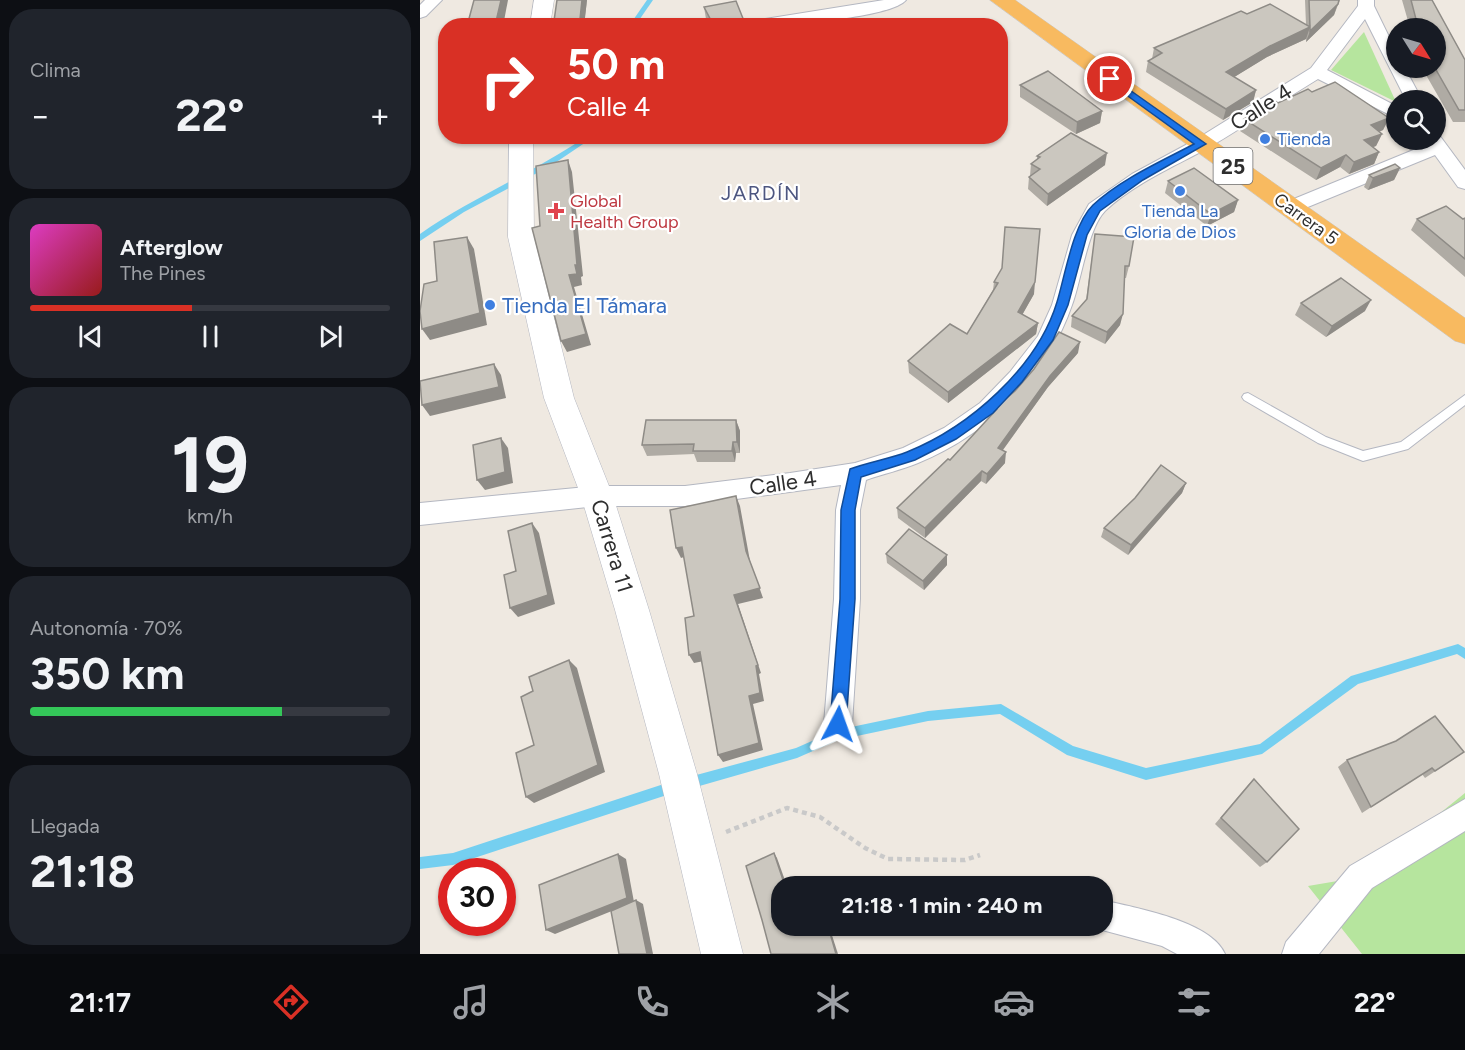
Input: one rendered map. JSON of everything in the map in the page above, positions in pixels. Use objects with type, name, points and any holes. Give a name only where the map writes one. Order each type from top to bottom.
[{"type":"highway","name":"Carrera 5","points":[[1001,0],[1465,333]]},
{"type":"street","points":[[420,13],[434,0]]},
{"type":"street","points":[[541,18],[544,0]]},
{"type":"street","points":[[805,18],[882,6],[898,0]]},
{"type":"street","points":[[1366,3],[1386,44]]},
{"type":"street","name":"Calle 4","points":[[420,514],[597,496],[685,496],[855,473],[910,456],[952,435],[988,409],[1018,378],[1047,340],[1062,305],[1082,235],[1096,208],[1139,178],[1201,144],[1317,72],[1366,3]]},
{"type":"street","points":[[1317,72],[1386,108]]},
{"type":"street","name":"Carrera 11","points":[[521,144],[521,237],[559,399],[597,496],[682,788],[722,954]]},
{"type":"street","points":[[1291,207],[1420,150]]},
{"type":"street","points":[[1441,150],[1465,183]]},
{"type":"street","points":[[838,724],[847,599],[848,510],[855,473]]},
{"type":"street","points":[[1298,954],[1361,877],[1465,814]]},
{"type":"street","points":[[1113,919],[1167,931],[1209,954]]},
{"type":"lane","points":[[1248,397],[1322,440],[1363,456],[1404,446],[1465,399]]},
{"type":"path","points":[[696,843],[787,808],[820,817],[866,848],[888,859],[964,860],[980,855]]},
{"type":"green space","points":[[1364,32],[1391,90],[1386,90],[1386,97],[1331,70]]},
{"type":"green space","points":[[1465,793],[1465,954],[1362,954],[1308,886],[1361,877]]},
{"type":"building","points":[[474,0],[501,0],[497,18],[469,18]]},
{"type":"building","points":[[557,0],[582,0],[580,18],[554,18]]},
{"type":"building","points":[[1309,0],[1339,0],[1338,4],[1310,31],[1310,27]]},
{"type":"building","points":[[1411,0],[1432,0],[1442,18],[1416,18]]},
{"type":"building","points":[[736,1],[743,18],[710,18],[704,7]]},
{"type":"building","points":[[1270,4],[1310,27],[1270,46],[1226,72],[1256,90],[1226,109],[1148,61],[1162,53],[1154,48],[1241,11],[1247,14]]},
{"type":"building","points":[[1446,25],[1465,60],[1465,110],[1459,110],[1441,78],[1446,78]]},
{"type":"building","points":[[1048,71],[1102,111],[1077,122],[1020,85]]},
{"type":"building","points":[[1335,82],[1386,116],[1386,119],[1371,125],[1382,134],[1364,140],[1379,152],[1354,162],[1346,155],[1321,168],[1244,119],[1274,100],[1278,103],[1308,89],[1312,92]]},
{"type":"building","points":[[1071,133],[1107,153],[1048,194],[1029,177],[1040,169],[1031,164],[1040,157],[1037,156]]},
{"type":"building","points":[[568,160],[577,265],[575,265],[577,274],[569,275],[586,334],[561,341],[532,228],[540,226],[536,166]]},
{"type":"building","points":[[1395,164],[1400,168],[1373,178],[1369,175]]},
{"type":"building","points":[[1194,168],[1238,200],[1211,214],[1168,181]]},
{"type":"building","points":[[1446,206],[1463,219],[1465,218],[1465,259],[1417,219]]},
{"type":"building","points":[[1005,227],[1040,229],[1035,282],[1018,312],[1038,323],[948,392],[908,361],[950,324],[967,334],[998,283],[994,282],[1002,268]]},
{"type":"building","points":[[1095,234],[1134,237],[1129,266],[1125,266],[1123,314],[1107,332],[1072,316],[1087,299]]},
{"type":"building","points":[[467,237],[480,313],[422,329],[420,311],[424,284],[437,281],[434,242]]},
{"type":"building","points":[[1341,278],[1371,300],[1332,326],[1301,303]]},
{"type":"building","points":[[1059,332],[1080,342],[1050,376],[998,448],[1006,452],[987,474],[982,471],[925,528],[897,508],[948,459],[950,460],[997,409],[995,408],[1015,391],[1034,369]]},
{"type":"building","points":[[494,364],[499,387],[422,405],[420,381]]},
{"type":"building","points":[[646,420],[736,420],[737,442],[733,442],[732,451],[693,451],[694,444],[642,445]]},
{"type":"building","points":[[501,438],[505,472],[477,480],[473,445]]},
{"type":"building","points":[[1161,465],[1186,483],[1131,545],[1104,528],[1135,498]]},
{"type":"building","points":[[736,496],[746,551],[760,588],[734,595],[758,665],[756,666],[760,693],[749,696],[759,743],[718,755],[700,652],[689,655],[685,618],[694,616],[682,547],[676,548],[670,510]]},
{"type":"building","points":[[532,523],[548,595],[510,608],[504,575],[516,571],[508,531]]},
{"type":"building","points":[[909,529],[947,555],[923,581],[886,554]]},
{"type":"building","points":[[569,660],[598,765],[526,797],[516,753],[534,745],[521,697],[533,691],[529,677]]},
{"type":"building","points":[[1435,716],[1464,752],[1435,771],[1432,768],[1371,807],[1347,760],[1396,741]]},
{"type":"building","points":[[1254,779],[1299,829],[1267,862],[1221,818]]},
{"type":"building","points":[[774,853],[782,876],[771,876],[771,936],[831,936],[836,954],[771,954],[746,866]]},
{"type":"building","points":[[618,854],[627,898],[546,930],[539,885]]},
{"type":"building","points":[[636,900],[647,954],[619,954],[611,911]]},
{"type":"waterway","points":[[638,18],[650,0]]},
{"type":"waterway","points":[[420,238],[461,211],[580,144]]},
{"type":"waterway","points":[[689,783],[797,753],[837,735],[928,716],[1001,709],[1071,751],[1146,774],[1262,749],[1355,680],[1458,649],[1465,654]]},
{"type":"waterway","points":[[420,863],[453,859],[673,787]]},
{"type":"place","name":"Tienda","points":[[1265,139]]},
{"type":"place","name":"Tienda La Gloria de Dios","points":[[1180,191]]},
{"type":"place","name":"Global Health Group","points":[[556,211]]},
{"type":"place","name":"Tienda El Támara","points":[[490,305]]},
{"type":"district","name":"JARDÍN","points":[[761,193]]},
{"type":"route","points":[[838,724],[847,599],[848,510],[855,473],[910,456],[952,435],[988,409],[1018,378],[1047,340],[1062,305],[1082,235],[1096,208],[1116,192],[1201,144],[1110,79]]}]
